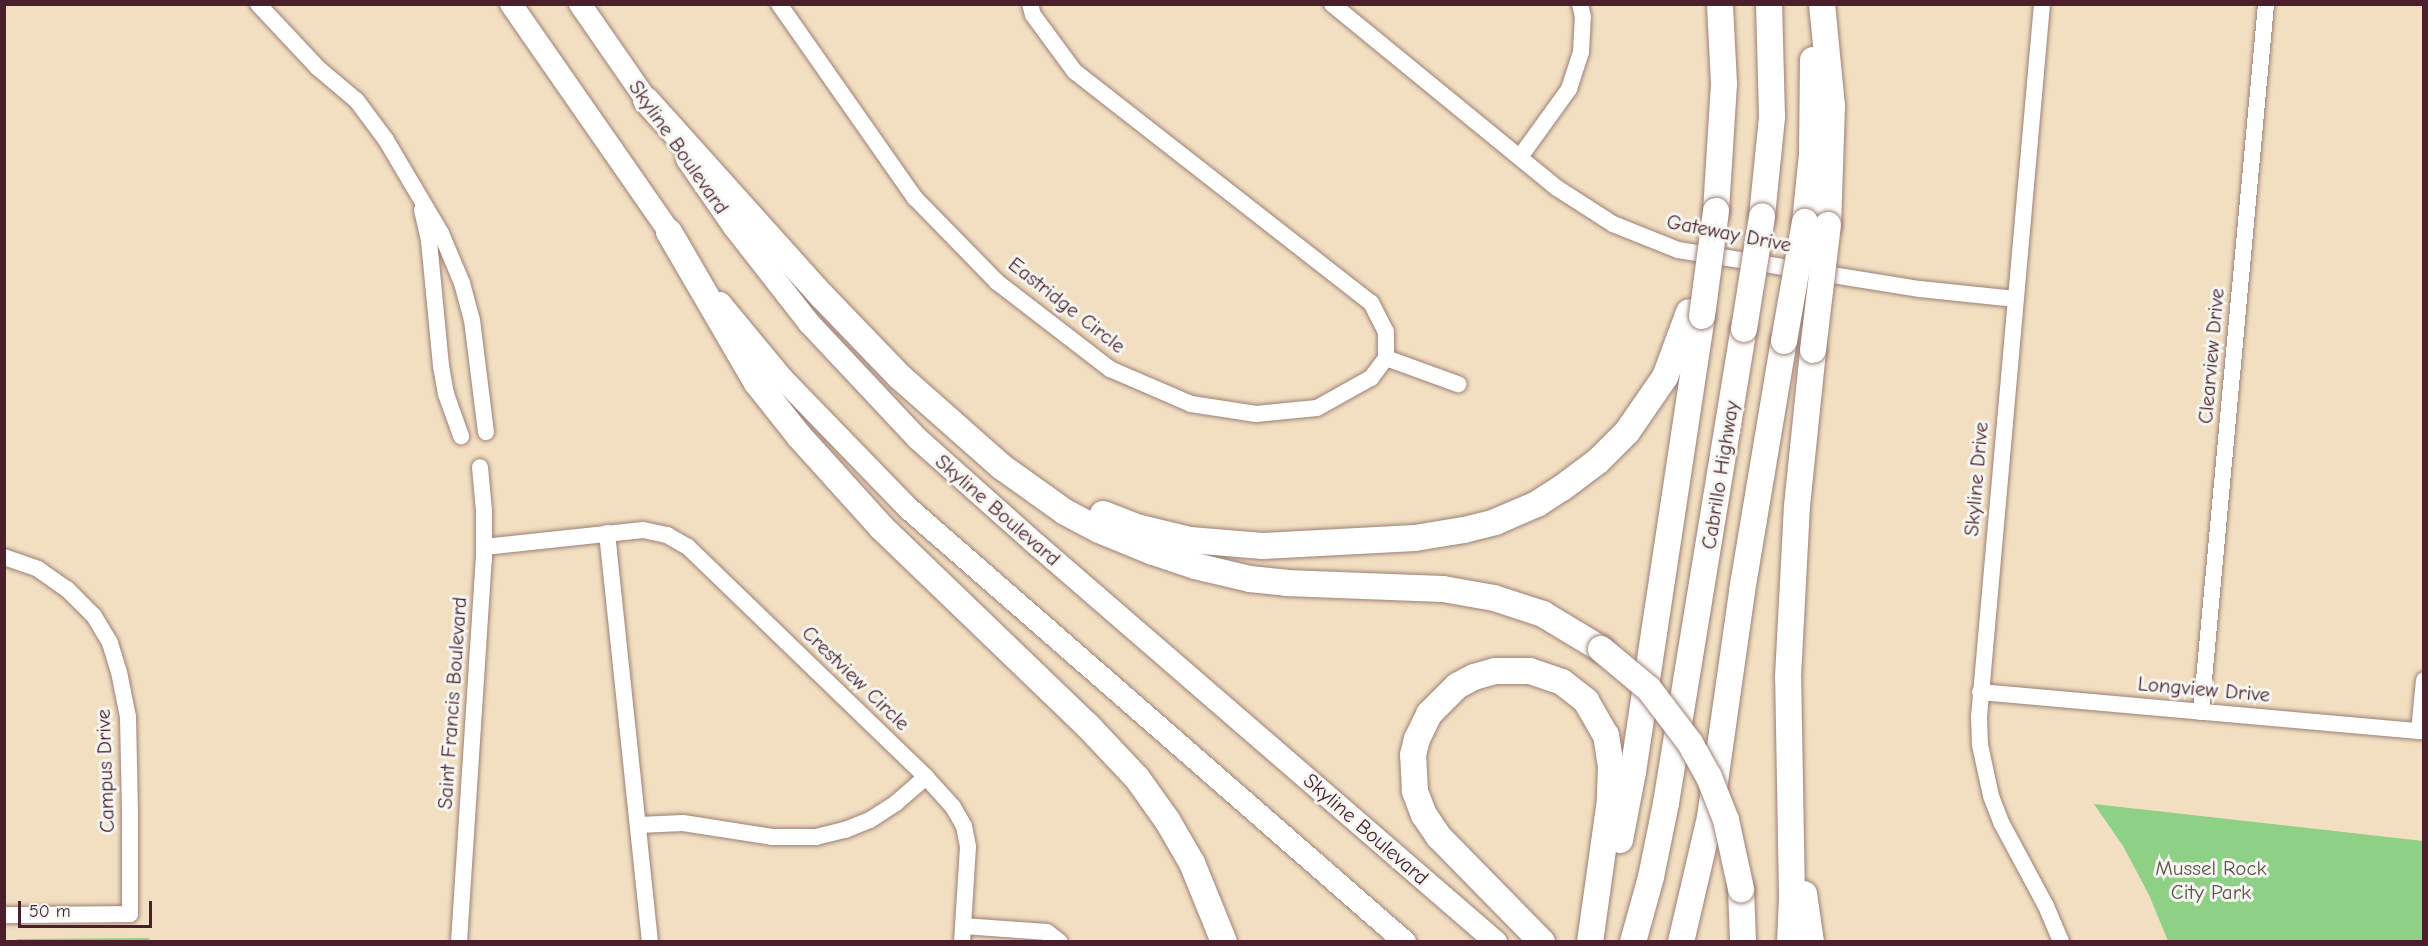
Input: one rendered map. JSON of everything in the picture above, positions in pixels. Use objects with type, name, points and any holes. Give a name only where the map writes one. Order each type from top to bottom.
[{"type":"highway","points":[[1590,942],[1616,854],[1631,789],[1695,314],[1712,210],[1724,84],[1720,4]]},
{"type":"highway","name":"Cabrillo Highway","points":[[1633,942],[1651,877],[1662,821],[1762,216],[1772,117],[1769,4]]},
{"type":"highway","name":"Cabrillo Highway","points":[[1681,942],[1710,817],[1742,591],[1784,341],[1816,223],[1812,154],[1814,96],[1810,4]]},
{"type":"highway","points":[[1790,942],[1792,890],[1788,699],[1795,545],[1814,350],[1816,223],[1832,106],[1822,4]]},
{"type":"highway","points":[[646,100],[847,323],[920,395],[988,455],[1065,512],[1117,538],[1175,560],[1267,581],[1469,592],[1531,609],[1564,625],[1601,649],[1649,689],[1690,743],[1710,777],[1726,820],[1741,889],[1743,942]]},
{"type":"highway","points":[[669,232],[757,383],[799,436],[882,528],[1087,725],[1137,778],[1188,855],[1224,942]]},
{"type":"highway","points":[[988,455],[1089,508],[1140,528],[1191,540],[1244,546],[1299,546],[1415,538],[1464,530],[1509,516],[1537,504],[1575,479],[1607,453],[1643,412],[1665,377],[1695,314]]},
{"type":"highway","points":[[1542,942],[1433,829],[1417,800],[1412,774],[1417,739],[1435,706],[1465,681],[1485,673],[1507,669],[1542,674],[1562,682],[1586,701],[1606,735],[1611,766],[1610,800],[1590,942]]},
{"type":"highway","points":[[1789,753],[1811,942]]},
{"type":"main road","points":[[511,4],[669,232],[743,332],[782,378],[908,508],[1405,942]]},
{"type":"main road","name":"Skyline Boulevard","points":[[580,4],[734,227],[778,284],[849,368],[911,432],[1037,546],[1496,942]]},
{"type":"street","points":[[258,4],[312,62],[357,101],[386,140],[441,233],[462,283],[479,357],[486,432]]},
{"type":"street","name":"Eastridge Circle","points":[[779,4],[915,198],[997,282],[1110,369],[1191,404],[1256,414],[1317,408],[1371,378],[1386,358]]},
{"type":"street","points":[[1030,4],[1034,15],[1075,72],[1371,303],[1386,332],[1386,358],[1458,384]]},
{"type":"street","name":"Gateway Drive","points":[[1332,4],[1557,188],[1613,224],[1678,250],[1901,286],[2015,299]]},
{"type":"street","points":[[1520,157],[1569,89],[1581,52],[1583,17],[1580,4]]},
{"type":"street","name":"Skyline Drive","points":[[2042,4],[1980,692],[1980,745],[1991,796],[2002,824],[2046,906],[2061,942]]},
{"type":"street","name":"Clearview Drive","points":[[2201,712],[2266,4]]},
{"type":"street","points":[[412,184],[423,212],[429,241],[446,394],[461,436]]},
{"type":"street","name":"Saint Francis Boulevard","points":[[459,942],[484,547],[480,467]]},
{"type":"street","name":"Crestview Circle","points":[[484,547],[630,530],[655,532],[688,547],[926,777],[953,807],[966,836],[968,858],[963,934]]},
{"type":"street","points":[[607,533],[650,942]]},
{"type":"street","name":"Campus Drive","points":[[4,557],[38,569],[75,596],[102,628],[115,657],[125,696],[129,731],[130,914],[4,915]]},
{"type":"street","points":[[2421,732],[2424,680]]},
{"type":"street","name":"Longview Drive","points":[[1980,692],[2421,732]]},
{"type":"street","points":[[638,825],[683,823],[772,837],[816,837],[845,830],[870,820],[896,803],[926,777]]},
{"type":"street","points":[[963,934],[1047,932],[1060,942]]},
{"type":"green space","name":"Mussel Rock City Park","points":[[2094,804],[2423,841],[2423,941],[2168,941],[2149,895],[2123,846]]},
{"type":"green space","points":[[148,938],[151,941],[16,941],[17,939]]}]
